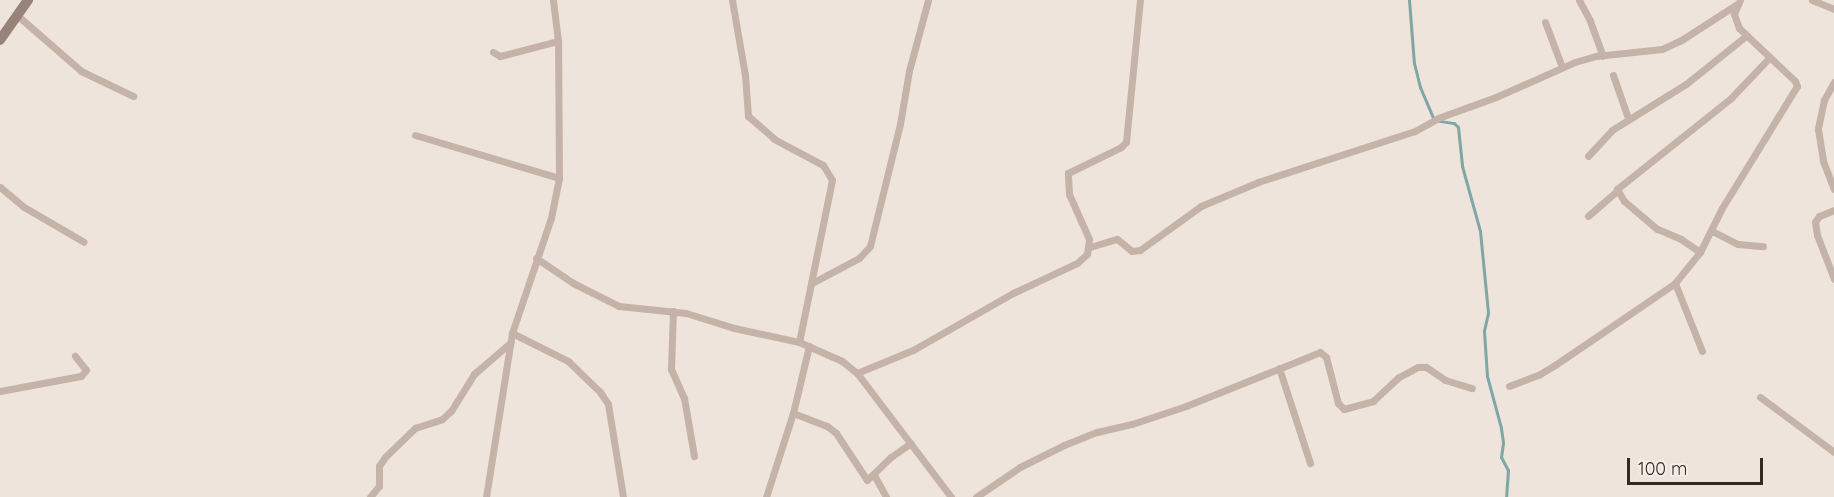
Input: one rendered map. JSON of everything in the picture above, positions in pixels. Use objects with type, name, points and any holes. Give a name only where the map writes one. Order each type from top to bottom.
[{"type":"street","points":[[0,40],[28,0]]},
{"type":"street","points":[[486,497],[512,333],[551,218],[559,178],[558,41],[553,0]]},
{"type":"street","points":[[732,0],[745,75],[745,103],[748,116],[774,138],[823,165],[832,180],[799,342]]},
{"type":"street","points":[[812,283],[860,258],[870,246],[900,124],[909,71],[928,0]]},
{"type":"street","points":[[1090,247],[1069,194],[1066,180],[1071,169],[1121,147],[1126,142],[1140,0]]},
{"type":"street","points":[[1579,0],[1590,21],[1603,56]]},
{"type":"street","points":[[1812,0],[1834,9]]},
{"type":"street","points":[[857,373],[913,350],[1013,293],[1077,263],[1090,247],[1121,240],[1132,251],[1140,250],[1202,206],[1258,182],[1397,137],[1575,62],[1662,49],[1683,39],[1738,2]]},
{"type":"street","points":[[1509,386],[1556,365],[1676,283],[1700,252],[1722,208],[1797,86],[1795,81],[1768,58],[1735,22],[1738,2]]},
{"type":"street","points":[[18,16],[81,71],[132,96]]},
{"type":"street","points":[[1545,22],[1562,67]]},
{"type":"street","points":[[1588,156],[1612,130],[1628,118],[1680,88],[1746,36]]},
{"type":"street","points":[[493,52],[500,56],[558,41]]},
{"type":"street","points":[[1588,216],[1666,147],[1743,87],[1768,58]]},
{"type":"street","points":[[1612,75],[1628,118]]},
{"type":"street","points":[[1834,82],[1824,100],[1818,129],[1823,161],[1834,189]]},
{"type":"street","points":[[415,135],[559,178]]},
{"type":"street","points":[[0,187],[24,207],[84,242]]},
{"type":"street","points":[[1617,191],[1624,201],[1662,233],[1681,239],[1700,252]]},
{"type":"street","points":[[1834,210],[1819,216],[1815,222],[1817,235],[1834,279]]},
{"type":"street","points":[[1712,231],[1738,244],[1763,246]]},
{"type":"street","points":[[536,258],[573,284],[619,306],[673,311],[799,342],[842,361],[857,373],[951,497]]},
{"type":"street","points":[[1676,283],[1701,351]]},
{"type":"street","points":[[673,311],[671,369],[684,398],[694,456]]},
{"type":"street","points":[[512,333],[568,361],[600,392],[608,404],[623,497]]},
{"type":"street","points":[[370,497],[379,486],[379,466],[385,457],[416,428],[442,419],[451,411],[474,374],[511,343]]},
{"type":"street","points":[[766,497],[793,413],[809,346]]},
{"type":"street","points":[[976,497],[1020,467],[1046,453],[1097,432],[1132,424],[1186,406],[1279,368],[1323,353],[1338,404],[1344,409],[1373,400],[1400,377],[1418,366],[1426,367],[1445,380],[1472,388]]},
{"type":"street","points":[[0,391],[81,376],[86,370],[75,356]]},
{"type":"street","points":[[1279,368],[1310,463]]},
{"type":"street","points":[[1760,397],[1834,452]]},
{"type":"street","points":[[793,413],[827,426],[843,442],[865,479],[869,480],[891,457],[911,443]]},
{"type":"street","points":[[874,475],[886,497]]},
{"type":"waterway","points":[[1409,0],[1414,63],[1420,87],[1434,120],[1454,123],[1458,127],[1462,166],[1480,231],[1488,313],[1484,331],[1487,376],[1501,428],[1503,443],[1501,457],[1508,470],[1506,497]]}]
